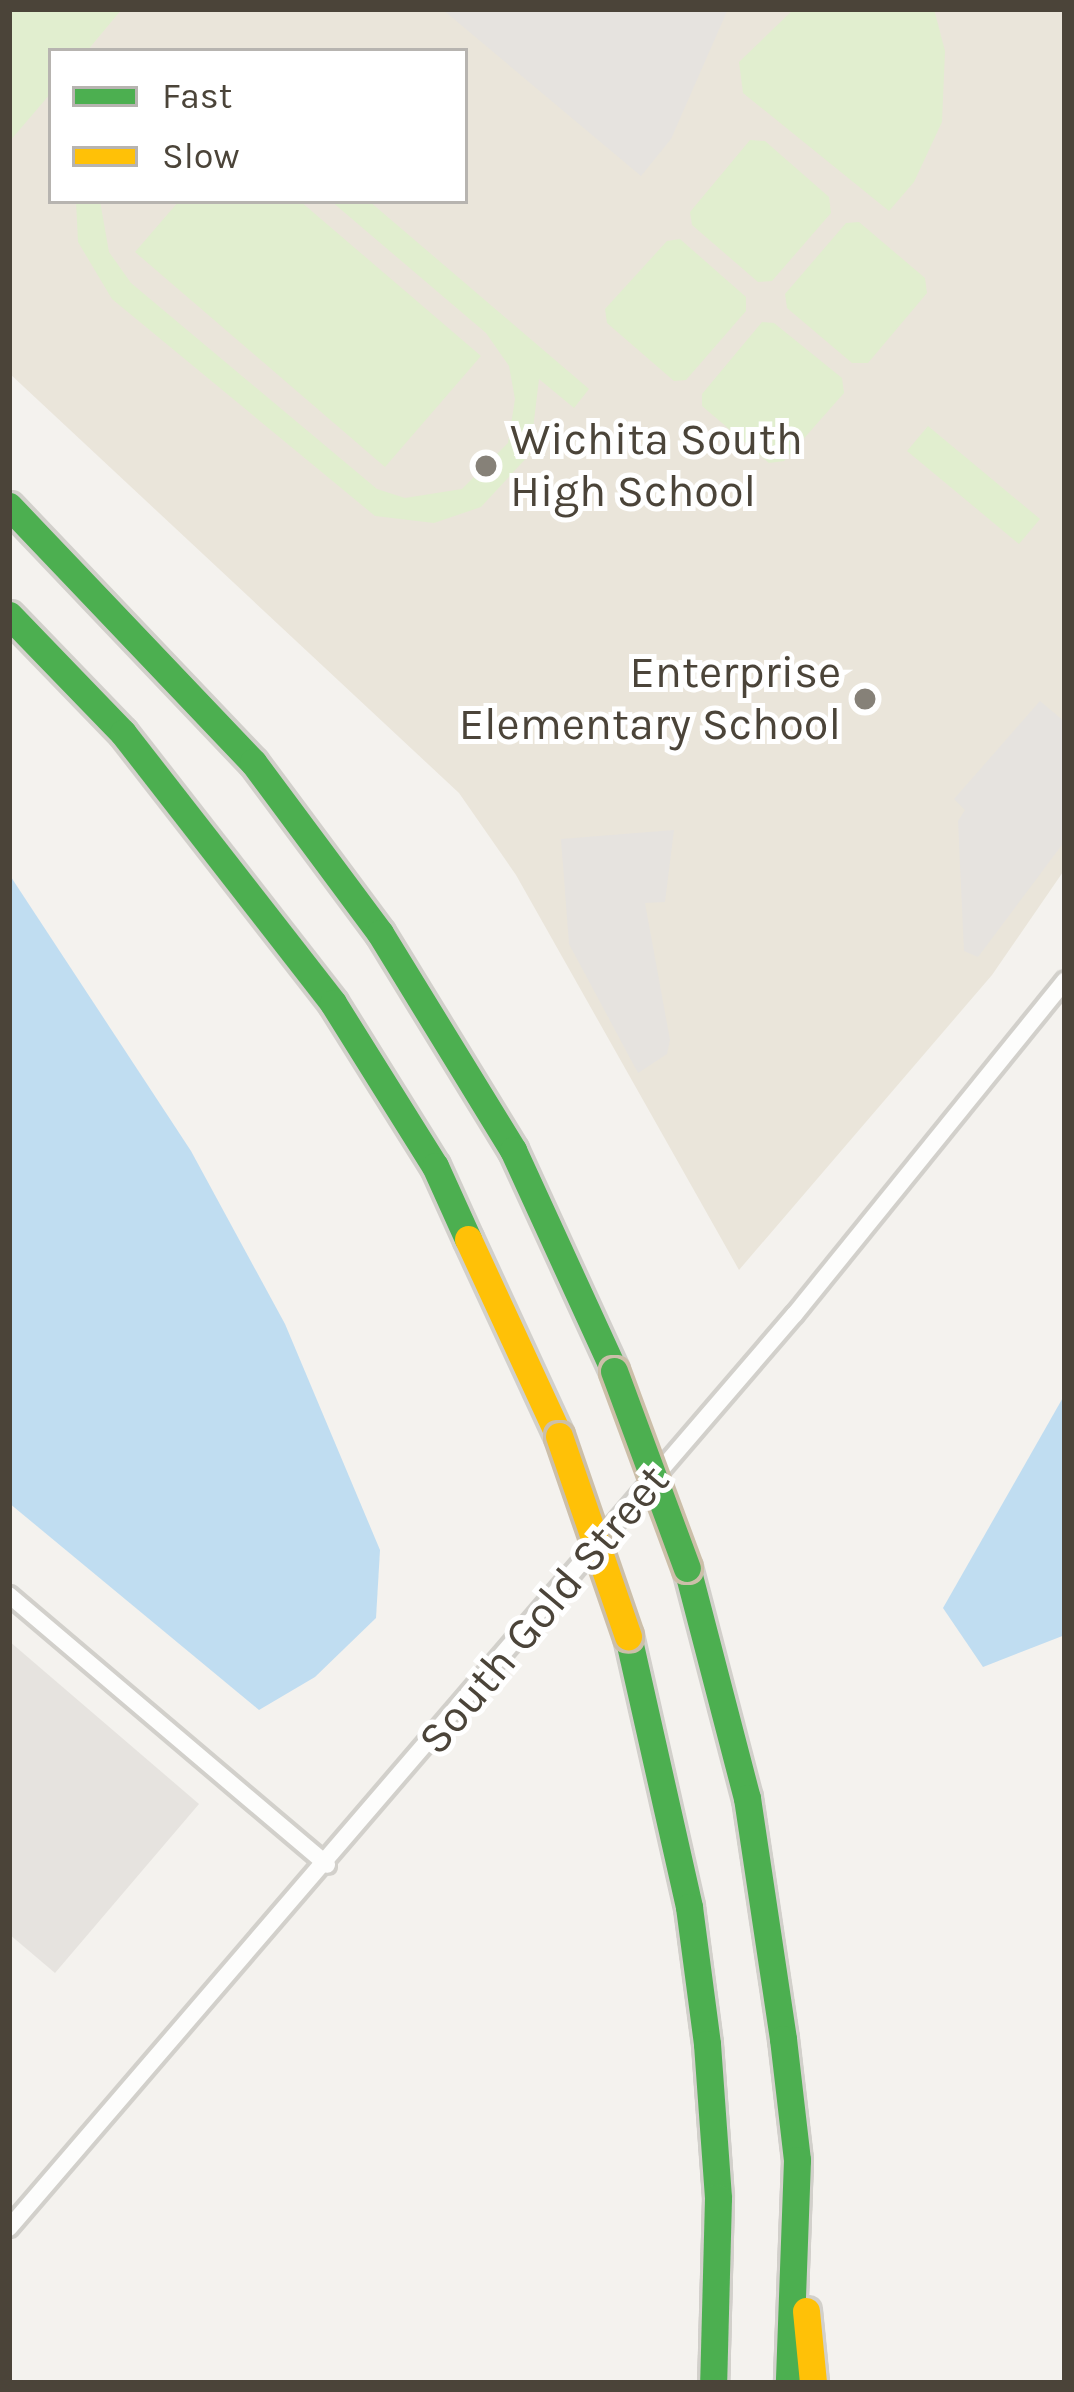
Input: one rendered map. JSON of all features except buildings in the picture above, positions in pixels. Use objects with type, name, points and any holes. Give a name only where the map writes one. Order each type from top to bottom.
[{"type":"highway","points":[[9,506],[253,762],[380,933],[513,1150],[614,1371],[687,1568],[747,1798],[797,2160],[788,2383]]},
{"type":"highway","points":[[9,616],[123,733],[334,1003],[435,1166],[559,1436],[628,1636],[688,1907],[707,2044],[718,2198],[711,2383]]},
{"type":"highway","points":[[794,2224],[813,2383]]},
{"type":"street","name":"South Gold Street","points":[[9,2228],[327,1865],[780,1332],[1065,980]]},
{"type":"street","points":[[9,1595],[327,1865]]},
{"type":"shaded area","name":"Wichita South High School","points":[[9,9],[1065,9],[1065,869],[992,975],[739,1270],[516,875],[459,793],[9,373]]},
{"type":"shaded area","points":[[442,9],[728,9],[671,139],[641,176]]},
{"type":"shaded area","points":[[1040,701],[1065,722],[1065,841],[978,957],[964,951],[958,821],[965,810],[954,799]]},
{"type":"shaded area","points":[[674,830],[665,902],[645,903],[670,1040],[667,1054],[638,1073],[569,944],[561,839]]},
{"type":"shaded area","points":[[9,1641],[199,1804],[55,1973],[9,1934]]},
{"type":"green space","points":[[9,9],[122,9],[90,48],[48,48],[48,96],[9,142]]},
{"type":"green space","points":[[794,9],[934,9],[945,51],[942,122],[914,182],[889,211],[743,93],[739,62]]},
{"type":"green space","points":[[750,140],[765,141],[829,197],[831,213],[772,281],[758,282],[692,225],[690,212]]},
{"type":"green space","points":[[76,204],[101,204],[109,252],[131,283],[377,489],[405,498],[462,489],[508,443],[515,399],[509,366],[486,333],[335,204],[373,204],[589,389],[574,408],[539,379],[530,454],[481,507],[434,523],[375,516],[112,299],[78,242]]},
{"type":"green space","points":[[176,204],[304,204],[481,356],[385,467],[135,252]]},
{"type":"green space","points":[[859,222],[925,278],[927,293],[868,363],[852,363],[787,308],[785,294],[846,223]]},
{"type":"green space","points":[[680,239],[746,297],[746,311],[686,380],[674,381],[607,323],[605,309],[667,241]]},
{"type":"green space","points":[[762,322],[774,323],[842,378],[844,393],[784,461],[769,463],[702,406],[702,394]]},
{"type":"green space","points":[[928,426],[1040,519],[1019,544],[907,451]]},
{"type":"water","points":[[9,874],[191,1151],[285,1324],[380,1550],[376,1618],[315,1677],[259,1710],[9,1503]]},
{"type":"water","points":[[1065,1394],[1065,1635],[983,1667],[943,1608]]},
{"type":"traffic: fast","points":[[9,506],[253,762],[380,933],[513,1150],[614,1371]]},
{"type":"traffic: fast","points":[[9,615],[123,733],[333,1003],[435,1166],[468,1239]]},
{"type":"traffic: fast","points":[[614,1371],[687,1568]]},
{"type":"traffic: fast","points":[[687,1568],[747,1798],[783,2039],[797,2160],[789,2383]]},
{"type":"traffic: fast","points":[[628,1636],[689,1907],[707,2044],[718,2198],[713,2383]]},
{"type":"traffic: slow","points":[[468,1239],[559,1436]]},
{"type":"traffic: slow","points":[[559,1436],[628,1636]]},
{"type":"traffic: slow","points":[[806,2311],[813,2383]]},
{"type":"place","name":"Wichita South High School","points":[[486,466]]},
{"type":"place","name":"Enterprise Elementary School","points":[[865,699]]}]
